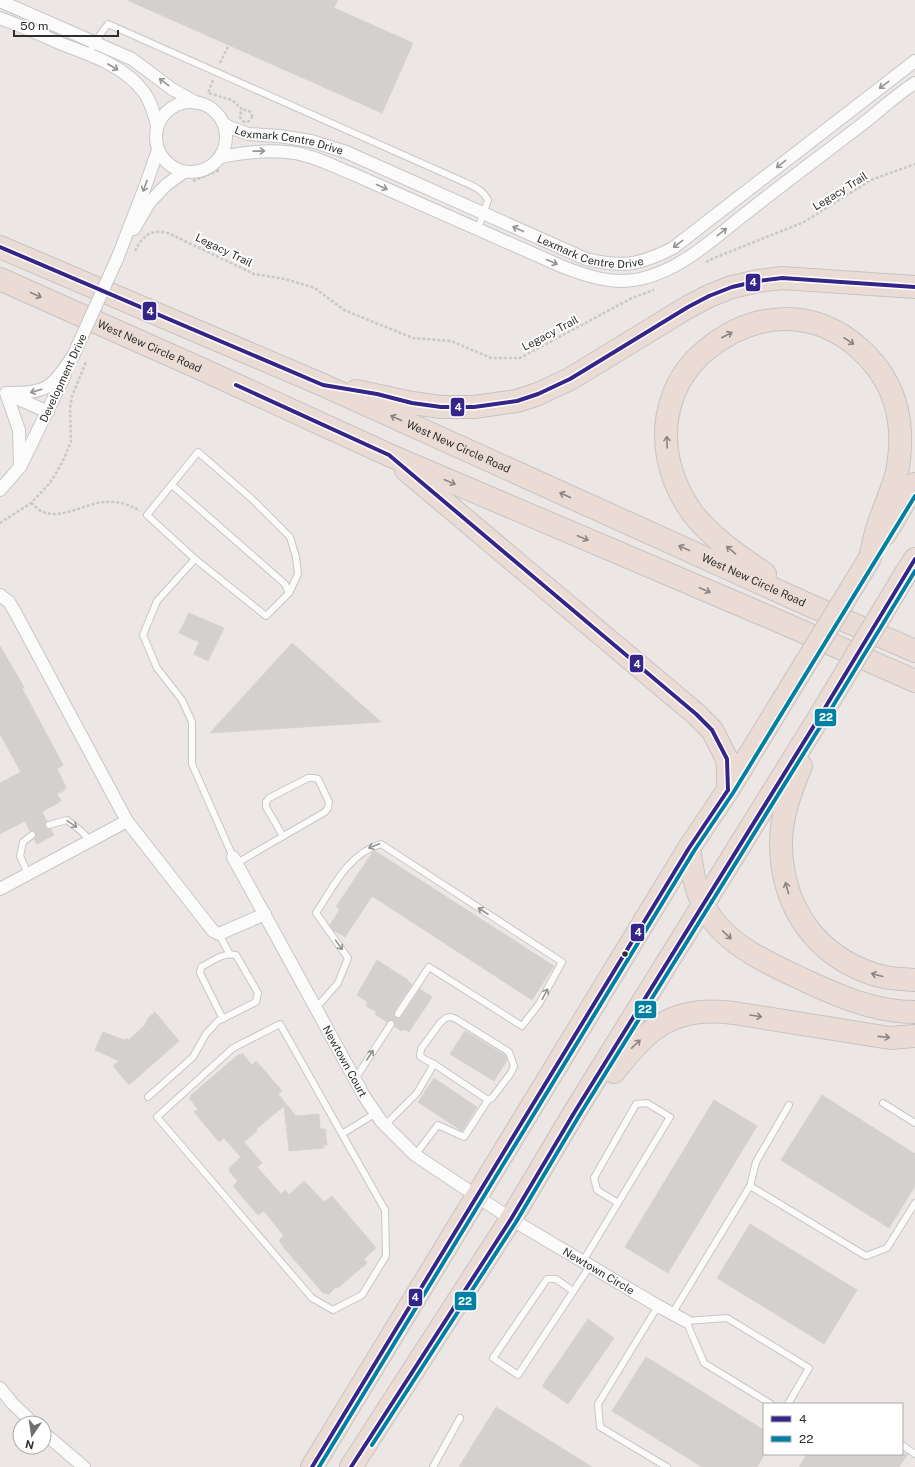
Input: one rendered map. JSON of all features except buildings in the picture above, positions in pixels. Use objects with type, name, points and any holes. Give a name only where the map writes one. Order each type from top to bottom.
[{"type":"highway","name":"West New Circle Road","points":[[0,248],[323,385],[809,605],[915,651]]},
{"type":"highway","points":[[323,385],[377,394],[412,403],[441,407],[474,407],[517,401],[538,394],[570,379],[688,307],[709,296],[732,287],[758,281],[782,278],[915,287]]},
{"type":"highway","name":"West New Circle Road","points":[[0,279],[215,375],[389,456],[915,681]]},
{"type":"highway","points":[[809,605],[741,557],[709,531],[692,512],[681,494],[671,472],[666,447],[666,422],[672,398],[683,375],[700,356],[720,338],[745,326],[775,319],[803,320],[829,329],[852,342],[872,360],[886,380],[894,400],[900,422],[899,451],[897,471],[877,528],[870,558]]},
{"type":"highway","points":[[389,456],[696,714],[712,730],[727,759],[728,790]]},
{"type":"highway","points":[[312,1467],[689,848],[728,790],[784,700],[915,484]]},
{"type":"highway","points":[[351,1467],[511,1219],[551,1151],[911,566]]},
{"type":"highway","points":[[867,660],[915,690]]},
{"type":"highway","points":[[820,716],[790,792],[784,821],[781,847],[783,872],[790,899],[802,922],[815,938],[850,965],[874,975],[894,979],[915,980]]},
{"type":"highway","points":[[689,848],[692,871],[703,905],[718,926],[738,944],[765,962],[829,992],[865,1005],[900,1012],[915,1012]]},
{"type":"highway","points":[[551,1151],[633,1048],[649,1033],[682,1014],[714,1010],[890,1038],[915,1036]]},
{"type":"street","points":[[0,1],[132,59],[172,89],[212,110],[223,122],[226,134],[222,162],[213,164],[205,170],[184,172],[173,168],[164,160],[158,150],[156,133],[162,117],[169,110],[177,105],[187,102],[197,103]]},
{"type":"street","points":[[0,18],[88,54],[113,66],[130,77],[144,92],[158,125]]},
{"type":"street","name":"Lexmark Centre Drive","points":[[223,122],[229,127],[248,134],[280,136],[311,141],[346,152],[586,259],[604,263],[636,263],[651,259],[673,248],[915,61]]},
{"type":"street","name":"Lexmark Centre Drive","points":[[222,162],[255,151],[296,153],[321,161],[561,266],[588,276],[618,281],[640,279],[664,272],[703,247],[915,83]]},
{"type":"street","name":"Development Drive","points":[[0,490],[20,467],[48,412],[117,259],[158,150]]},
{"type":"street","name":"Development Drive","points":[[117,259],[150,203],[166,185],[184,172]]},
{"type":"street","points":[[3,392],[30,393],[52,384],[59,378],[73,356]]},
{"type":"street","points":[[3,392],[48,412]]},
{"type":"street","points":[[3,392],[19,430],[20,467]]},
{"type":"street","points":[[0,595],[9,602],[15,612],[127,820],[213,931],[219,934],[265,914]]},
{"type":"street","points":[[0,889],[127,820]]},
{"type":"street","name":"Newtown Court","points":[[235,860],[355,1079],[385,1125],[415,1155],[511,1219]]},
{"type":"street","name":"Newtown Circle","points":[[511,1219],[686,1321]]},
{"type":"street","points":[[0,1388],[25,1415]]},
{"type":"street","points":[[52,1440],[84,1467]]},
{"type":"lane","points":[[88,54],[108,24],[479,189],[488,200],[478,229]]},
{"type":"lane","points":[[198,452],[252,499],[290,536],[296,557],[298,574],[289,593],[266,616],[195,558],[147,515],[172,485],[198,452]]},
{"type":"lane","points":[[172,485],[285,584],[289,593]]},
{"type":"lane","points":[[195,558],[157,601],[143,635],[157,668],[182,700],[192,722],[192,764],[235,860],[283,836],[324,812],[328,808],[329,802],[318,779],[308,778],[269,798],[266,802],[266,807],[283,836]]},
{"type":"lane","points":[[49,825],[67,820],[90,840]]},
{"type":"lane","points":[[28,874],[20,856],[23,842],[32,835]]},
{"type":"lane","points":[[316,1008],[338,983],[348,958],[316,913],[348,864],[370,847],[381,844],[562,962],[539,1004],[522,1026],[429,967],[398,1014]]},
{"type":"lane","points":[[219,934],[229,953]]},
{"type":"lane","points":[[148,1097],[193,1057],[206,1034],[218,1021],[223,1019],[256,1002],[258,993],[236,955],[229,953],[220,956],[201,967],[200,973],[223,1019]]},
{"type":"lane","points":[[415,1155],[438,1125],[464,1137],[488,1100],[492,1098],[514,1066],[509,1052],[456,1019],[451,1017],[446,1018],[440,1023],[420,1049],[420,1056],[488,1100]]},
{"type":"lane","points":[[280,1024],[342,1134],[386,1210],[386,1256],[362,1295],[333,1310],[312,1298],[157,1117],[233,1048],[280,1024]]},
{"type":"lane","points":[[355,1079],[391,1024]]},
{"type":"lane","points":[[385,1125],[417,1093],[434,1064]]},
{"type":"lane","points":[[573,1291],[556,1279],[546,1279],[494,1358],[518,1375],[573,1291],[618,1203],[670,1117],[647,1103],[636,1104],[594,1178],[596,1190],[618,1203]]},
{"type":"lane","points":[[883,1103],[915,1123]]},
{"type":"lane","points":[[672,1314],[750,1186],[756,1162],[789,1105]]},
{"type":"lane","points":[[342,1134],[376,1113]]},
{"type":"lane","points":[[750,1186],[866,1256],[887,1248],[915,1203]]},
{"type":"lane","points":[[658,1306],[598,1404],[600,1427],[667,1467]]},
{"type":"lane","points":[[769,1403],[704,1363],[686,1321],[727,1318],[809,1368],[789,1403]]},
{"type":"lane","points":[[433,1467],[460,1418]]},
{"type":"lane","points":[[903,1446],[915,1454]]},
{"type":"path","points":[[220,63],[229,45]]},
{"type":"path","points":[[213,80],[208,93],[232,100],[236,102],[243,110],[251,112],[251,118],[245,122],[240,118],[240,113],[243,110]]},
{"type":"path","points":[[187,184],[222,162]]},
{"type":"path","name":"Legacy Trail","points":[[702,265],[714,258],[804,222],[870,180],[915,164]]},
{"type":"path","points":[[135,252],[143,238],[151,232],[150,226]]},
{"type":"path","name":"Legacy Trail","points":[[151,232],[160,231],[168,233],[254,274],[285,279],[315,288],[344,310],[413,338],[451,341],[491,358],[520,358],[632,298],[659,288]]},
{"type":"path","points":[[0,523],[31,503],[50,483],[62,463],[71,442],[71,402],[86,362]]},
{"type":"path","points":[[31,503],[41,511],[60,513],[103,502],[116,502],[134,507],[147,515]]},
{"type":"transit line","name":"4","points":[[0,247],[323,385],[377,394],[412,403],[441,407],[474,407],[517,401],[538,394],[570,379],[688,307],[709,296],[732,287],[758,281],[782,278],[915,287]]},
{"type":"transit line","name":"4","points":[[236,385],[389,455],[696,714],[712,730],[727,759],[728,790]]},
{"type":"transit line","name":"22","points":[[319,1467],[694,851],[733,793],[915,496]]},
{"type":"transit line","name":"4","points":[[351,1467],[511,1219],[574,1113],[820,716],[915,559]]},
{"type":"transit line","name":"22","points":[[372,1445],[516,1222],[579,1116],[915,571]]},
{"type":"transit line","name":"4","points":[[312,1467],[689,848],[728,790]]}]
